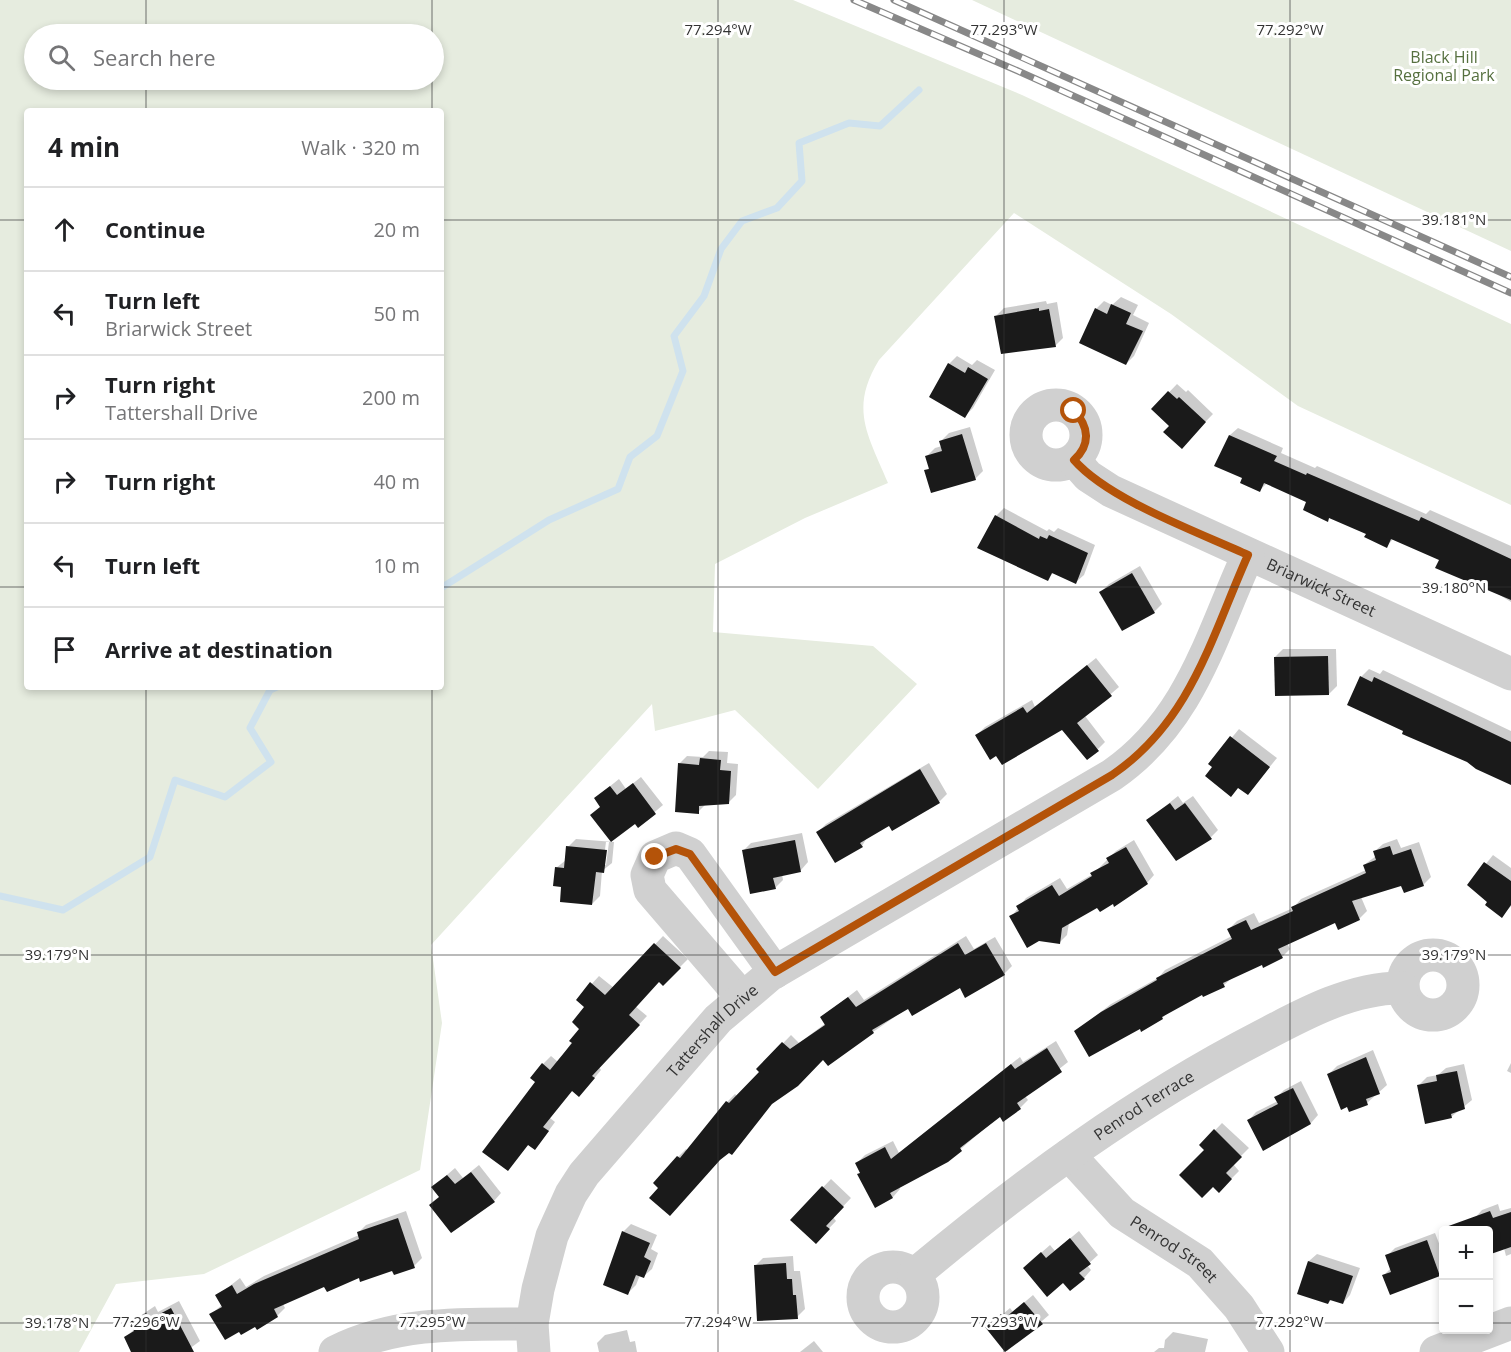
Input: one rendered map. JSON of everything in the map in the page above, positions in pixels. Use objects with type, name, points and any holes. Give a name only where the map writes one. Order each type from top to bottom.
[{"type":"street","name":"Briarwick Street","points":[[1074,460],[1088,476],[1111,491],[1511,674]]},
{"type":"street","name":"Tattershall Drive","points":[[533,1338],[537,1288],[552,1236],[571,1194],[584,1174],[673,1069],[741,997],[775,972],[1112,775],[1143,752],[1169,721],[1191,685],[1248,555]]},
{"type":"street","points":[[741,997],[650,890],[646,875],[655,857],[676,849],[690,854],[775,972]]},
{"type":"street","name":"Penrod Terrace","points":[[914,1275],[992,1209],[1144,1102],[1278,1028],[1365,990],[1403,988]]},
{"type":"street","name":"Penrod Street","points":[[1069,1155],[1122,1213],[1200,1263],[1239,1307],[1268,1352]]},
{"type":"street","points":[[1436,1352],[1511,1323]]},
{"type":"street","points":[[335,1352],[371,1336],[412,1328],[533,1338]]},
{"type":"green space","points":[[0,0],[793,0],[1022,95],[1511,324],[1511,505],[1298,406],[1171,314],[1014,213],[879,360],[870,377],[863,408],[865,422],[868,436],[888,483],[805,518],[715,564],[713,632],[873,646],[917,684],[818,789],[735,710],[655,731],[652,704],[431,945],[442,1023],[420,1170],[204,1274],[116,1284],[79,1352],[0,1352]]},
{"type":"green space","name":"Black Hill Regional Park","points":[[972,0],[1511,0],[1511,251]]},
{"type":"building","points":[[1111,304],[1131,313],[1126,324],[1143,331],[1126,365],[1079,343],[1095,308],[1107,314]]},
{"type":"building","points":[[1039,308],[1039,311],[1049,309],[1056,347],[1001,354],[994,316]]},
{"type":"building","points":[[948,363],[965,373],[968,367],[988,379],[965,418],[929,397]]},
{"type":"building","points":[[1168,391],[1177,399],[1179,397],[1206,422],[1182,449],[1163,432],[1169,426],[1151,409]]},
{"type":"building","points":[[962,434],[976,480],[931,493],[924,470],[929,469],[925,456],[942,451],[939,441]]},
{"type":"building","points":[[1229,435],[1277,456],[1274,461],[1419,521],[1421,517],[1511,559],[1511,600],[1435,568],[1439,560],[1391,539],[1387,548],[1364,537],[1366,534],[1329,518],[1328,522],[1303,510],[1306,502],[1264,483],[1260,492],[1240,483],[1242,478],[1214,466]]},
{"type":"building","points":[[995,515],[1039,539],[1040,536],[1047,539],[1049,535],[1088,553],[1076,584],[1052,573],[1048,581],[977,548]]},
{"type":"building","points":[[1132,573],[1155,613],[1122,631],[1099,592]]},
{"type":"building","points":[[1328,656],[1329,695],[1275,696],[1274,657]]},
{"type":"building","points":[[1087,665],[1112,696],[1077,723],[1099,751],[1087,760],[1062,730],[1002,765],[996,756],[990,760],[975,735],[1023,707],[1027,713]]},
{"type":"building","points":[[1360,676],[1372,682],[1374,677],[1511,742],[1511,785],[1476,769],[1467,762],[1402,734],[1403,731],[1347,705]]},
{"type":"building","points":[[1230,736],[1270,767],[1248,795],[1238,788],[1231,797],[1205,776],[1212,767],[1208,764]]},
{"type":"building","points":[[700,758],[721,760],[720,770],[731,771],[729,804],[699,806],[699,814],[675,812],[678,763],[699,765]]},
{"type":"building","points":[[920,769],[940,803],[892,831],[889,826],[860,843],[863,847],[835,863],[816,832]]},
{"type":"building","points":[[633,783],[656,814],[638,828],[635,824],[611,842],[590,815],[600,807],[594,798],[610,786],[617,795]]},
{"type":"building","points":[[1170,803],[1175,810],[1185,803],[1212,839],[1176,861],[1146,820]]},
{"type":"building","points":[[795,840],[801,872],[773,878],[776,889],[750,894],[742,850]]},
{"type":"building","points":[[566,846],[607,850],[604,873],[596,872],[592,905],[560,902],[561,887],[553,886],[555,867],[564,868]]},
{"type":"building","points":[[1390,846],[1393,855],[1411,849],[1424,886],[1404,893],[1401,886],[1352,901],[1360,920],[1338,930],[1335,923],[1278,949],[1283,958],[1223,983],[1225,987],[1203,997],[1202,995],[1162,1017],[1163,1019],[1141,1032],[1140,1029],[1089,1057],[1074,1031],[1101,1012],[1157,980],[1156,978],[1232,939],[1227,929],[1246,920],[1251,930],[1293,911],[1291,907],[1366,873],[1363,865],[1376,860],[1373,851]]},
{"type":"building","points":[[1126,847],[1148,884],[1114,907],[1113,904],[1100,912],[1097,908],[1062,928],[1060,944],[1039,941],[1027,948],[1009,916],[1019,911],[1016,906],[1052,885],[1059,896],[1092,876],[1090,873],[1109,863],[1106,858]]},
{"type":"building","points":[[1484,862],[1511,881],[1511,905],[1502,918],[1485,905],[1487,902],[1467,885]]},
{"type":"building","points":[[654,943],[681,968],[663,986],[659,982],[629,1015],[640,1025],[592,1076],[595,1078],[579,1097],[572,1091],[543,1127],[549,1131],[535,1150],[528,1145],[508,1171],[482,1152],[535,1082],[530,1078],[542,1063],[550,1070],[572,1043],[569,1041],[579,1029],[572,1022],[584,1007],[576,1000],[590,982],[605,995]]},
{"type":"building","points":[[958,943],[965,955],[986,943],[1005,975],[965,998],[960,988],[912,1016],[908,1009],[872,1030],[874,1033],[828,1066],[823,1060],[798,1086],[772,1104],[732,1155],[729,1153],[720,1160],[670,1216],[649,1198],[658,1188],[653,1183],[677,1156],[680,1158],[726,1101],[729,1103],[759,1072],[756,1069],[782,1042],[790,1049],[825,1025],[820,1017],[848,997],[856,1007]]},
{"type":"building","points":[[1047,1048],[1062,1072],[1017,1103],[1021,1109],[1003,1122],[1000,1117],[960,1148],[962,1151],[948,1162],[890,1193],[893,1198],[875,1208],[857,1174],[860,1173],[855,1163],[885,1147],[891,1159],[1011,1064],[1015,1069]]},
{"type":"building","points":[[1366,1057],[1380,1094],[1366,1099],[1368,1105],[1349,1112],[1347,1107],[1341,1110],[1327,1074]]},
{"type":"building","points":[[1457,1071],[1465,1109],[1451,1114],[1452,1118],[1425,1124],[1417,1085],[1437,1081],[1436,1075]]},
{"type":"building","points":[[1293,1088],[1311,1124],[1263,1151],[1247,1120],[1278,1104],[1274,1097]]},
{"type":"building","points":[[1214,1129],[1242,1157],[1226,1173],[1232,1179],[1219,1193],[1213,1187],[1202,1198],[1179,1175],[1204,1150],[1199,1145]]},
{"type":"building","points":[[471,1172],[495,1202],[451,1233],[429,1205],[439,1197],[431,1187],[447,1175],[455,1184]]},
{"type":"building","points":[[822,1186],[844,1207],[826,1226],[830,1229],[816,1244],[790,1220]]},
{"type":"building","points":[[1490,1211],[1493,1218],[1511,1212],[1511,1247],[1493,1253],[1493,1226],[1449,1226]]},
{"type":"building","points":[[398,1218],[415,1268],[394,1275],[392,1271],[360,1282],[359,1278],[327,1292],[324,1287],[274,1309],[278,1317],[257,1330],[255,1327],[241,1335],[239,1332],[225,1340],[209,1314],[222,1307],[215,1295],[232,1285],[237,1294],[254,1284],[359,1239],[357,1232]]},
{"type":"building","points":[[622,1231],[650,1243],[644,1257],[651,1261],[644,1278],[636,1275],[628,1295],[603,1285]]},
{"type":"building","points":[[1070,1238],[1091,1264],[1079,1273],[1085,1279],[1070,1291],[1063,1283],[1047,1297],[1023,1268],[1041,1252],[1046,1258]]},
{"type":"building","points":[[1427,1240],[1439,1276],[1390,1295],[1382,1275],[1391,1272],[1385,1255]]},
{"type":"building","points":[[1308,1261],[1353,1276],[1343,1304],[1330,1300],[1328,1304],[1297,1294]]},
{"type":"building","points":[[786,1263],[787,1279],[792,1279],[793,1295],[796,1295],[798,1319],[757,1321],[754,1265]]},
{"type":"building","points":[[1024,1302],[1043,1324],[1005,1352],[985,1327],[1001,1314],[1005,1318]]},
{"type":"building","points":[[171,1308],[194,1352],[131,1352],[124,1337],[134,1331],[130,1322],[146,1313],[150,1319]]},
{"type":"waterway","points":[[444,586],[549,520],[618,489],[630,457],[657,436],[683,371],[674,336],[704,296],[721,249],[742,221],[777,208],[802,181],[799,143],[849,123],[880,126],[919,90]]},
{"type":"waterway","points":[[0,896],[63,910],[150,857],[175,780],[225,797],[271,762],[250,728],[270,690]]},
{"type":"railway","points":[[854,0],[1018,71],[1511,293]]},
{"type":"railway","points":[[894,0],[1511,277]]},
{"type":"route","points":[[655,857],[661,852],[676,849],[690,854],[756,949],[775,972],[1112,775],[1154,741],[1177,710],[1191,685],[1248,555],[1111,491],[1088,476],[1074,460],[1081,454],[1087,436],[1081,418],[1074,411]]}]
